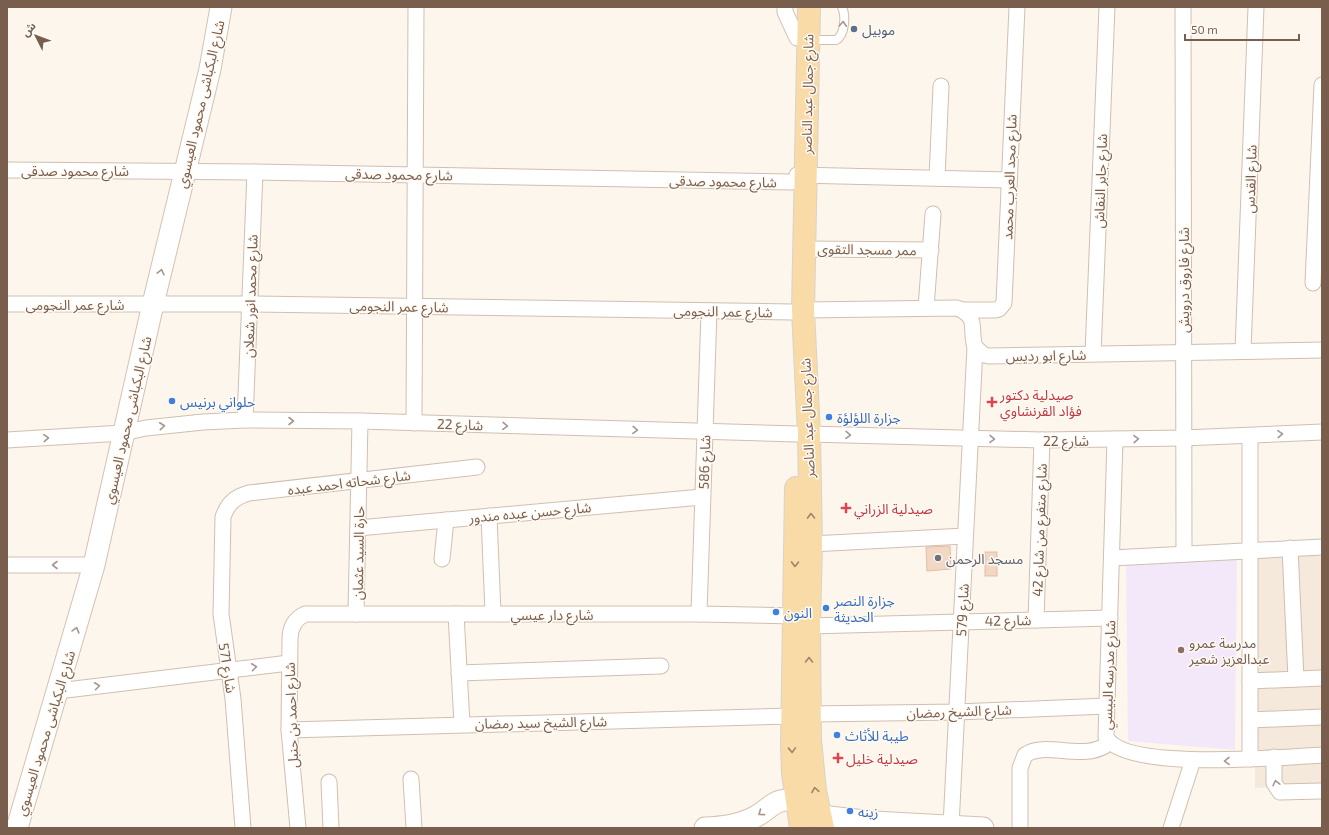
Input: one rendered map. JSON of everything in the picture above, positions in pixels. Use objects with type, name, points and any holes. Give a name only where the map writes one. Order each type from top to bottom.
[{"type":"main road","name":"شارع جمال عبد الناصر","points":[[797,7],[803,39]]},
{"type":"main road","name":"شارع جمال عبد الناصر","points":[[801,621],[811,544],[803,434],[797,311],[796,177],[803,39],[809,7]]},
{"type":"main road","name":"شارع جمال عبد الناصر","points":[[796,177],[804,249],[797,311]]},
{"type":"main road","name":"شارع جمال عبد الناصر","points":[[800,828],[793,774],[801,715],[803,434]]},
{"type":"main road","name":"شارع جمال عبد الناصر","points":[[801,715],[812,765],[821,822]]},
{"type":"street","name":"شارع البكباشى محمود العيسوي","points":[[17,828],[94,565],[153,304],[210,68],[221,7]]},
{"type":"street","points":[[414,423],[416,7]]},
{"type":"street","points":[[785,7],[785,12],[803,39]]},
{"type":"street","name":"شارع مجد العرب محمد","points":[[963,310],[996,310],[1000,309],[1004,303],[1017,7]]},
{"type":"street","name":"شارع جابر النقاش","points":[[1094,354],[1106,7]]},
{"type":"street","name":"شارع فاروق درويش","points":[[1183,7],[1184,554]]},
{"type":"street","name":"شارع القدس","points":[[1243,351],[1256,7]]},
{"type":"street","points":[[1313,283],[1322,85]]},
{"type":"street","points":[[937,178],[941,86]]},
{"type":"street","name":"شارع محمود صدقى","points":[[7,170],[937,178],[1009,180]]},
{"type":"street","name":"شارع محمد انور شعلان","points":[[245,420],[255,172]]},
{"type":"street","points":[[926,308],[933,214]]},
{"type":"street","name":"ممر مسجد التقوى","points":[[804,249],[931,250]]},
{"type":"street","name":"شارع عمر النجومى","points":[[7,304],[249,304],[797,311]]},
{"type":"street","points":[[797,311],[926,308],[951,308],[963,310],[968,314],[973,325],[973,341],[975,347]]},
{"type":"street","name":"شارع 586","points":[[699,614],[709,311]]},
{"type":"street","name":"شارع ابو رديس","points":[[975,347],[989,356],[1322,350]]},
{"type":"street","name":"شارع 579","points":[[951,826],[975,347]]},
{"type":"street","name":"شارع 22","points":[[7,440],[123,433],[146,428],[245,420],[360,421],[704,432],[1042,440],[1184,438],[1322,432]]},
{"type":"street","name":"حارة السيد عثمان","points":[[356,614],[360,421]]},
{"type":"street","points":[[1322,432],[1322,438]]},
{"type":"street","points":[[1250,436],[1250,759]]},
{"type":"street","name":"شارع مدرسه البيسي","points":[[1115,439],[1106,737],[1109,743],[1121,749],[1145,754],[1193,760],[1250,759],[1322,755]]},
{"type":"street","name":"شارع متفرع من شارع 42","points":[[1036,620],[1042,440]]},
{"type":"street","name":"شارع شحاته احمد عبده","points":[[226,508],[232,501],[249,493],[476,467]]},
{"type":"street","name":"شارع حسن عبده مندور","points":[[358,528],[702,497]]},
{"type":"street","name":"شارع 571","points":[[226,508],[223,517],[221,598],[222,630],[229,670],[243,828]]},
{"type":"street","points":[[489,516],[493,613]]},
{"type":"street","points":[[442,560],[446,520]]},
{"type":"street","points":[[811,544],[965,536]]},
{"type":"street","points":[[1112,558],[1322,547]]},
{"type":"street","points":[[1290,548],[1296,679]]},
{"type":"street","points":[[7,565],[94,565]]},
{"type":"street","name":"شارع دار عيسي","points":[[310,614],[699,614],[801,621]]},
{"type":"street","name":"شارع احمد بن حنبل","points":[[298,828],[289,730],[290,630],[300,616],[310,614]]},
{"type":"street","points":[[456,614],[462,724]]},
{"type":"street","name":"شارع 42","points":[[801,621],[961,621],[1110,618]]},
{"type":"street","points":[[58,691],[289,663]]},
{"type":"street","points":[[459,673],[661,666]]},
{"type":"street","points":[[1250,681],[1322,678]]},
{"type":"street","name":"شارع الشيخ رمضان","points":[[801,715],[957,712],[1107,706]]},
{"type":"street","name":"شارع الشيخ سيد رمضان","points":[[289,730],[801,715]]},
{"type":"street","points":[[1250,720],[1322,717]]},
{"type":"street","points":[[1020,828],[1020,768],[1025,755],[1037,750],[1096,751],[1109,743]]},
{"type":"street","points":[[1274,757],[1274,783],[1280,792],[1322,792]]},
{"type":"street","points":[[1171,828],[1193,760]]},
{"type":"street","points":[[411,779],[414,828]]},
{"type":"street","points":[[329,782],[331,828]]},
{"type":"street","points":[[705,828],[741,823],[760,815],[781,800],[796,800]]},
{"type":"street","points":[[821,822],[874,822],[983,828]]},
{"type":"lane","points":[[803,39],[836,40],[840,38],[843,32],[844,12],[842,7]]},
{"type":"shaded area","points":[[1322,551],[1322,785],[1255,788],[1255,554]]},
{"type":"shaded area","name":"مدرسة عمرو عبدالعزيز شعير","points":[[1237,556],[1235,750],[1128,741],[1126,560]]},
{"type":"building","name":"مسجد الرحمن","points":[[950,546],[951,569],[927,571],[926,547]]},
{"type":"building","points":[[985,552],[997,552],[997,576],[985,576]]},
{"type":"place","name":"موبيل","points":[[854,29]]},
{"type":"place","name":"حلواني برنيس","points":[[172,401]]},
{"type":"place","name":"صيدلية دكتور فؤاد القرنشاوي","points":[[992,402]]},
{"type":"place","name":"جزارة اللؤلؤة","points":[[829,417]]},
{"type":"place","name":"صيدلية الزراني","points":[[846,508]]},
{"type":"place","name":"مسجد الرحمن","points":[[938,558]]},
{"type":"place","name":"جزارة النصر الحديثة","points":[[826,608]]},
{"type":"place","name":"النون","points":[[776,612]]},
{"type":"place","name":"مدرسة عمرو عبدالعزيز شعير","points":[[1181,650]]},
{"type":"place","name":"طيبة للأثاث","points":[[837,735]]},
{"type":"place","name":"صيدلية خليل","points":[[838,758]]},
{"type":"place","name":"زينه","points":[[850,811]]}]
